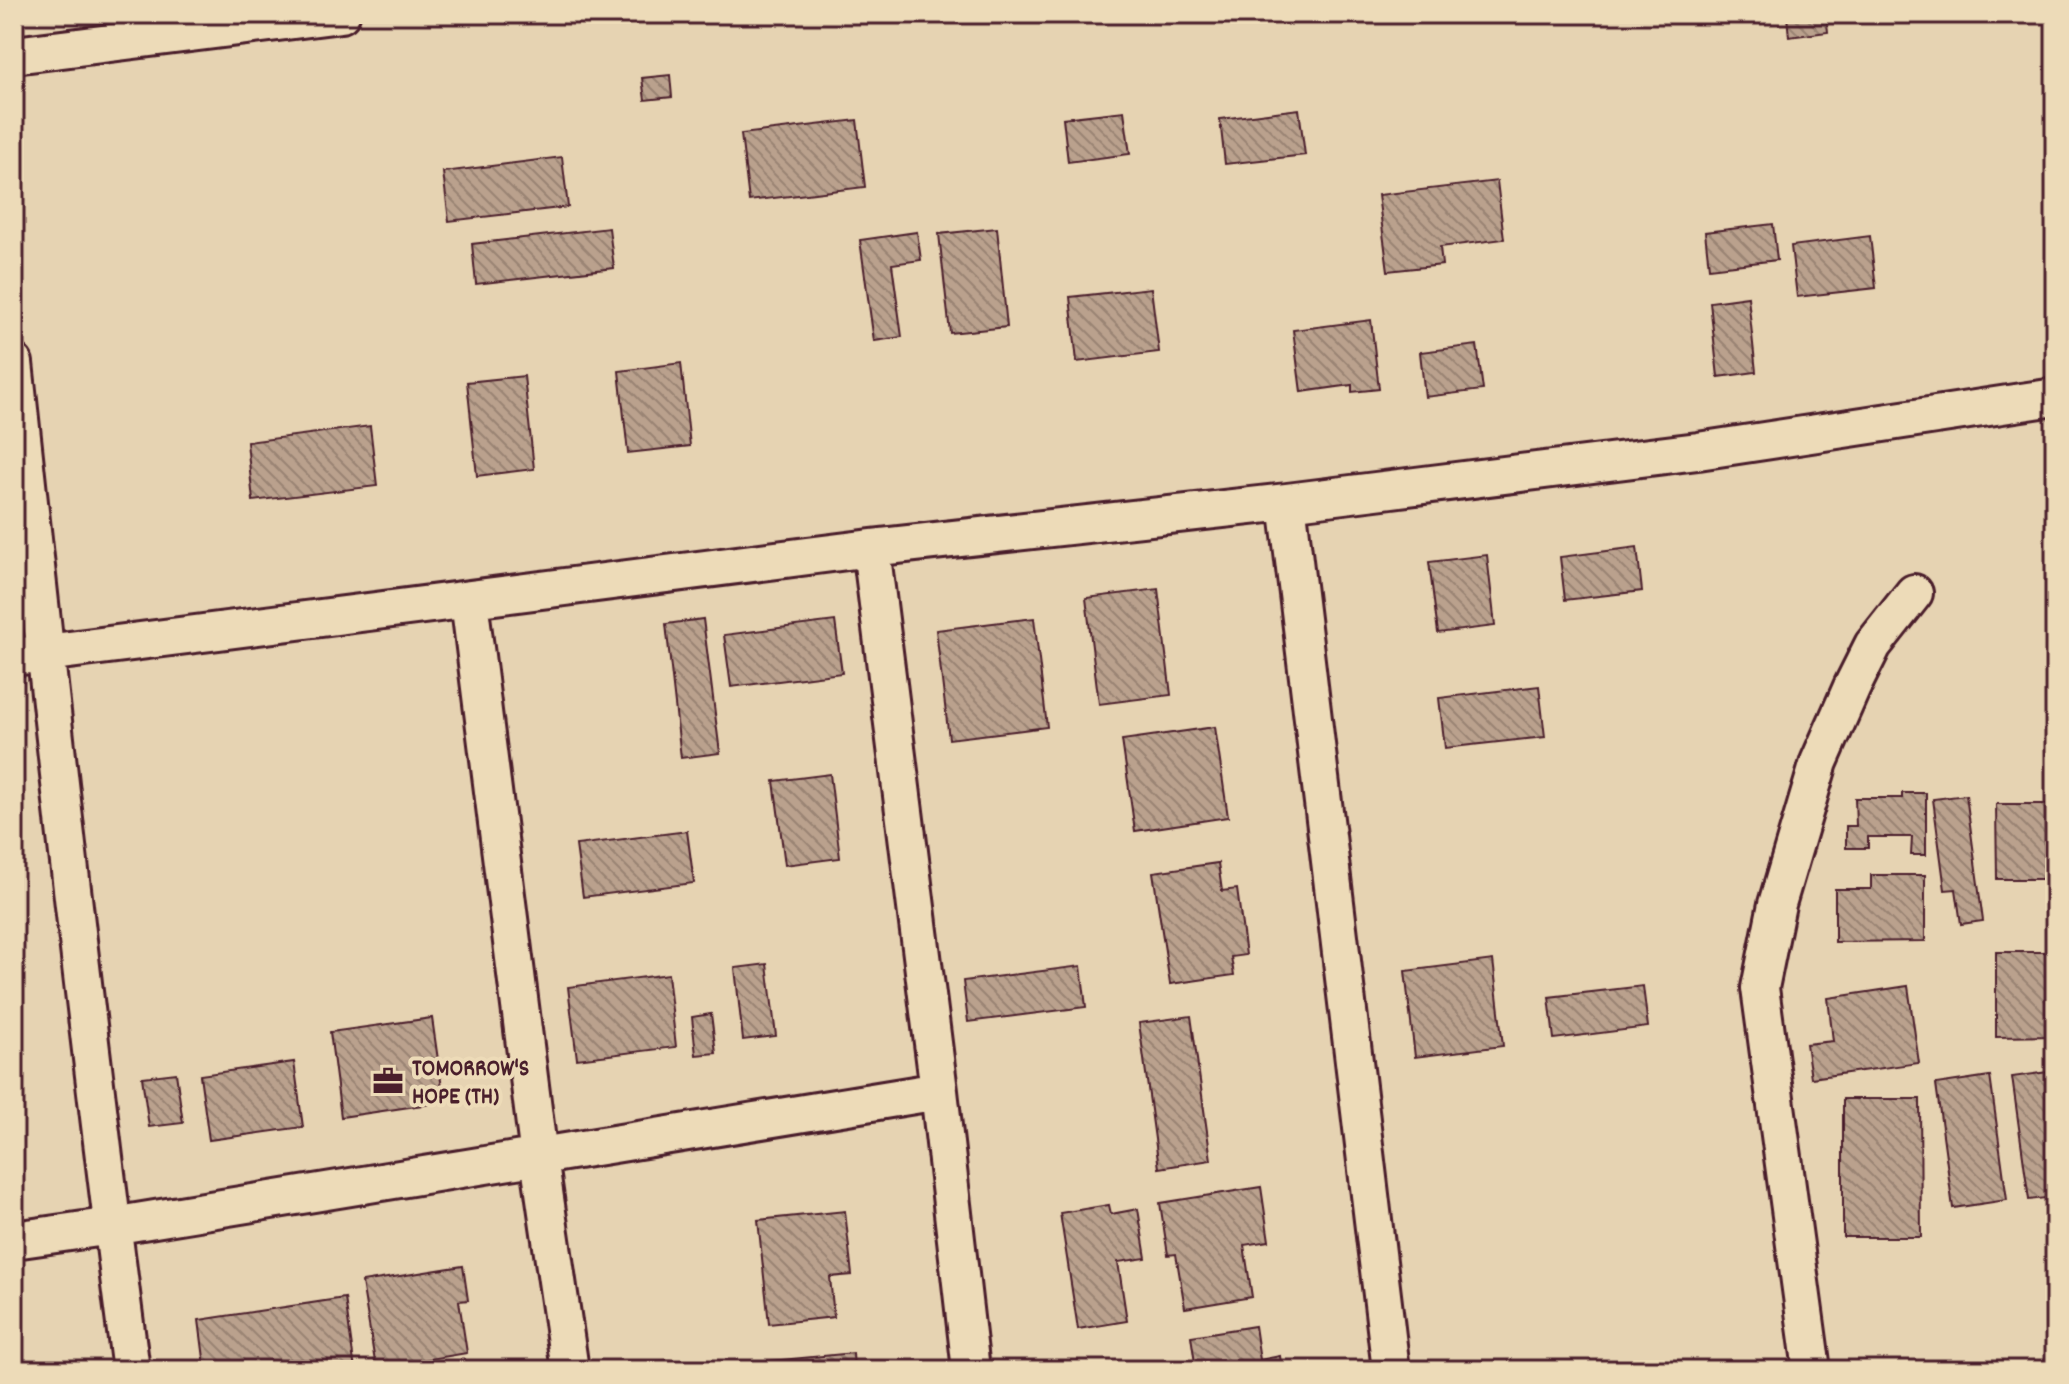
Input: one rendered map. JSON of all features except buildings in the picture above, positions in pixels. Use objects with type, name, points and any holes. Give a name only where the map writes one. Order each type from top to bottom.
[{"type":"street","points":[[14,55],[341,14]]},
{"type":"street","points":[[14,363],[30,655],[131,1370]]},
{"type":"street","points":[[30,655],[871,548],[1287,502],[1698,451],[2055,397]]},
{"type":"street","points":[[1287,502],[1391,1370]]},
{"type":"street","points":[[871,548],[971,1370]]},
{"type":"street","points":[[1812,1370],[1760,988],[1777,904],[1819,762],[1873,645],[1914,593]]},
{"type":"street","points":[[469,600],[539,1157],[570,1370]]},
{"type":"street","points":[[14,1240],[939,1091]]},
{"type":"place","name":"TOMORROW'S HOPE (TH)","points":[[388,1081]]}]
